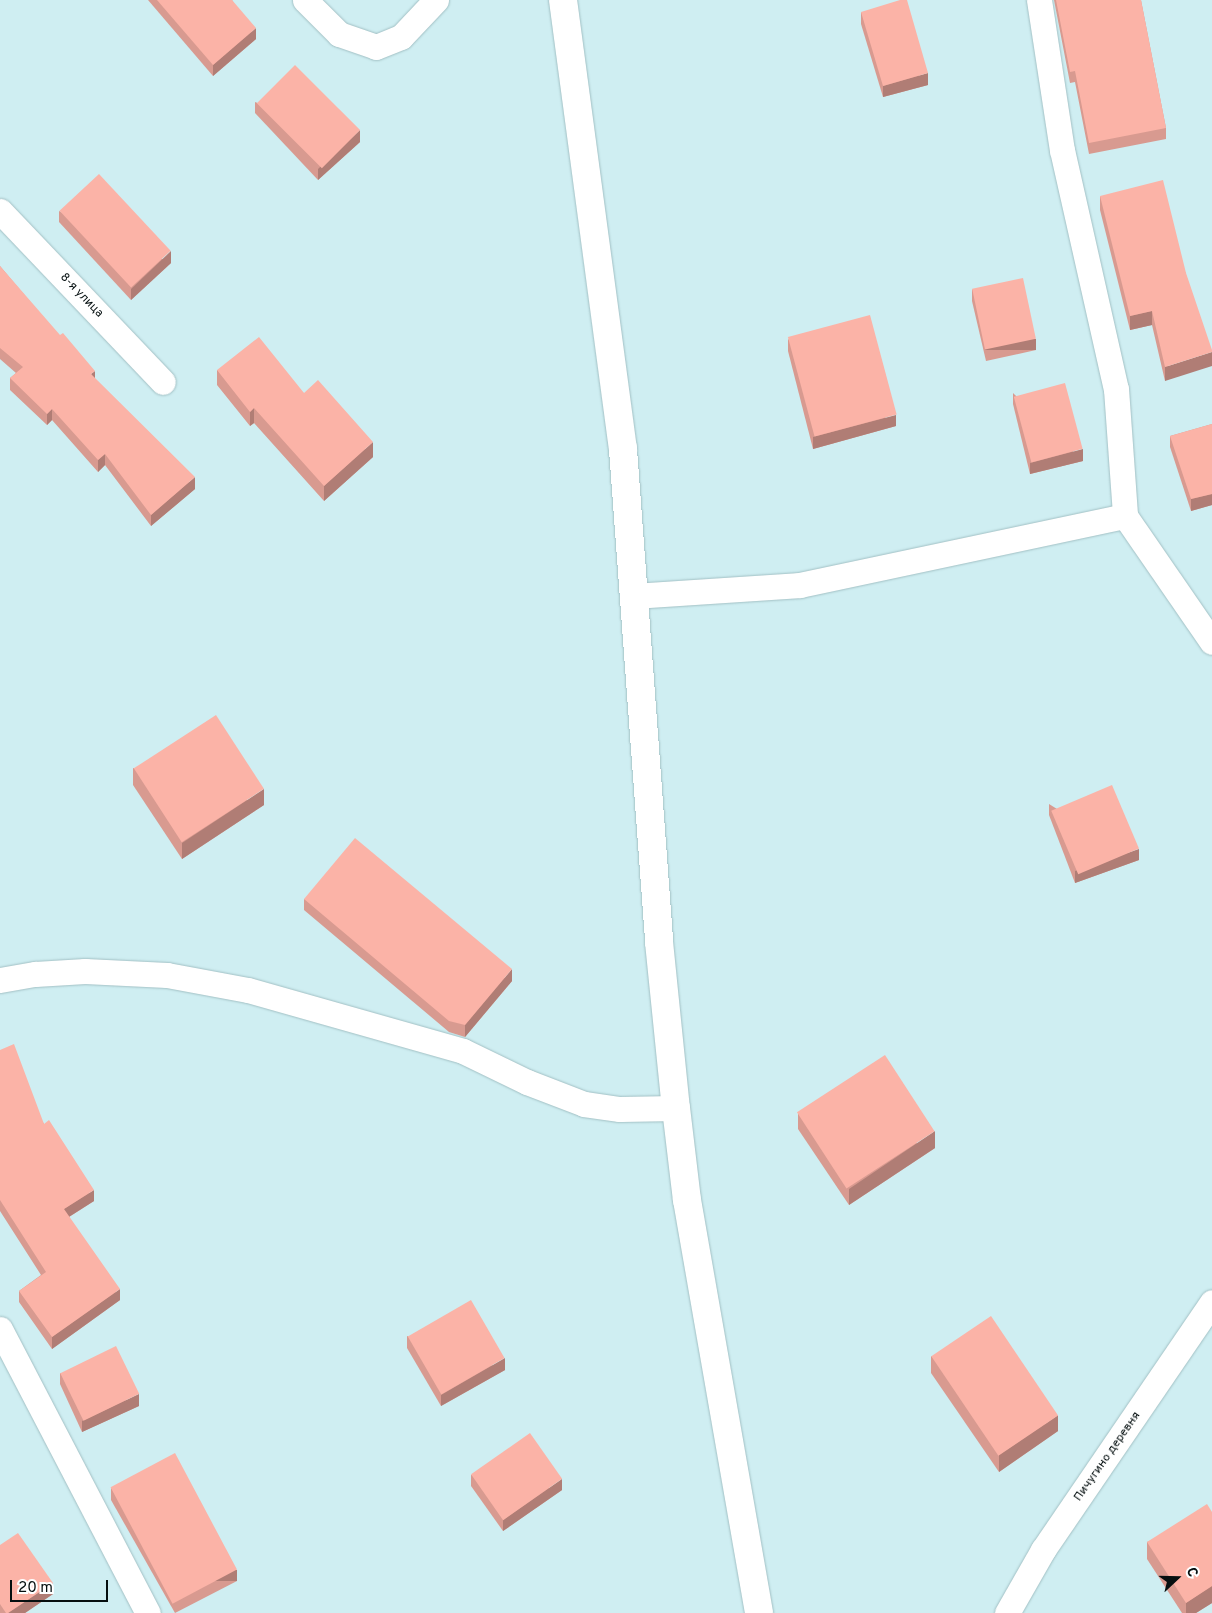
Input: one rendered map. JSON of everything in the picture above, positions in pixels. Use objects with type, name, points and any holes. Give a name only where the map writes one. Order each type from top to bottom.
[{"type":"street","points":[[305,0],[339,34],[376,47],[400,37],[436,0]]},
{"type":"street","points":[[563,0],[623,449],[659,942],[687,1200],[759,1613]]},
{"type":"street","points":[[1039,0],[1062,150],[1116,389],[1125,516],[1212,642]]},
{"type":"street","name":"8-я улица","points":[[0,211],[163,382]]},
{"type":"street","points":[[634,596],[800,585],[1125,516]]},
{"type":"street","points":[[0,980],[35,974],[85,972],[167,975],[248,990],[463,1051],[527,1082],[584,1104],[620,1109],[676,1108]]},
{"type":"street","name":"Пичугино деревня","points":[[1006,1613],[1043,1550],[1212,1302]]},
{"type":"street","points":[[0,1329],[148,1613]]},
{"type":"building","points":[[157,0],[232,0],[256,28],[213,65]]},
{"type":"building","points":[[900,0],[907,0],[928,73],[883,86],[861,12]]},
{"type":"building","points":[[1056,0],[1141,0],[1166,128],[1089,143],[1075,71],[1070,72]]},
{"type":"building","points":[[295,65],[360,130],[322,168],[257,103]]},
{"type":"building","points":[[99,174],[171,251],[131,288],[60,211]]},
{"type":"building","points":[[1163,180],[1186,273],[1212,350],[1212,352],[1165,367],[1152,311],[1130,316],[1100,196]]},
{"type":"building","points":[[0,266],[60,335],[63,333],[95,371],[91,374],[195,477],[151,515],[105,454],[98,460],[52,409],[47,414],[10,378],[23,367],[0,348]]},
{"type":"building","points":[[1023,278],[1036,339],[985,349],[972,289]]},
{"type":"building","points":[[870,315],[897,414],[815,436],[788,337]]},
{"type":"building","points":[[259,337],[304,393],[318,380],[373,442],[324,486],[254,408],[250,412],[217,370]]},
{"type":"building","points":[[1065,383],[1083,449],[1031,462],[1014,397]]},
{"type":"building","points":[[1212,424],[1212,494],[1191,499],[1170,436]]},
{"type":"building","points":[[216,715],[264,789],[182,842],[134,768]]},
{"type":"building","points":[[1112,785],[1139,849],[1078,874],[1051,811]]},
{"type":"building","points":[[355,838],[512,969],[465,1025],[449,1021],[304,899]]},
{"type":"building","points":[[14,1044],[44,1124],[49,1120],[94,1190],[64,1209],[120,1289],[52,1337],[19,1291],[46,1272],[0,1200],[0,1050]]},
{"type":"building","points":[[885,1055],[935,1131],[847,1189],[797,1112]]},
{"type":"building","points":[[471,1300],[504,1358],[441,1395],[408,1336]]},
{"type":"building","points":[[991,1316],[1058,1415],[998,1456],[931,1356]]},
{"type":"building","points":[[116,1346],[139,1394],[84,1421],[60,1373]]},
{"type":"building","points":[[530,1433],[562,1479],[503,1520],[471,1474]]},
{"type":"building","points":[[175,1453],[237,1570],[173,1604],[111,1487]]},
{"type":"building","points":[[1207,1504],[1212,1512],[1212,1586],[1186,1603],[1147,1542]]},
{"type":"building","points":[[18,1533],[53,1583],[6,1613],[0,1604],[0,1545]]}]
